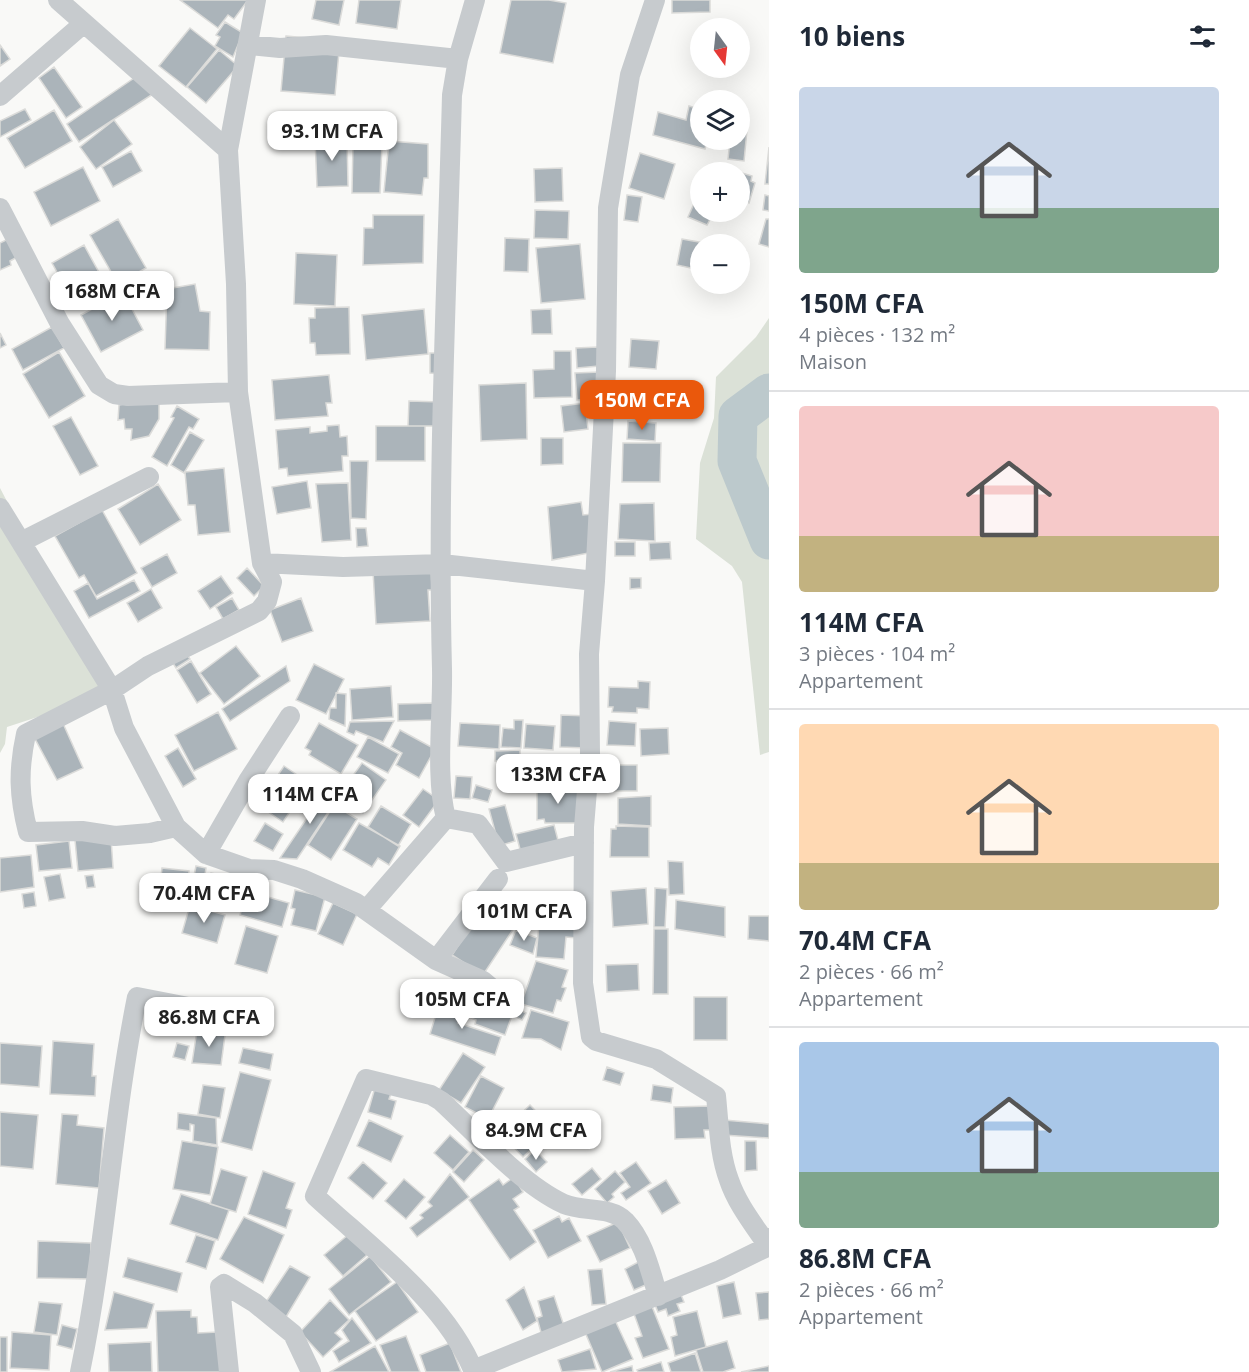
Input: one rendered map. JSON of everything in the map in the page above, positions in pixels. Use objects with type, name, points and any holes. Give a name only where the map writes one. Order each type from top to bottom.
[{"type":"street","points":[[58,0],[228,150]]},
{"type":"street","points":[[176,827],[150,833],[115,836],[82,831],[28,832],[22,810],[19,766],[26,734],[112,690],[148,666],[259,611],[267,601],[272,582],[262,563],[238,392],[236,284],[228,150],[256,0]]},
{"type":"street","points":[[446,818],[441,799],[442,564],[452,95],[458,59],[475,0]]},
{"type":"street","points":[[655,0],[630,75],[608,208],[606,371],[589,654],[590,754],[584,843],[583,983],[591,1037],[596,1041],[656,1059],[716,1096],[721,1145],[729,1180],[741,1206],[769,1243],[720,1270],[658,1296],[474,1371],[457,1338],[436,1308],[315,1196],[366,1079],[431,1095],[441,1101],[520,1174],[564,1203],[623,1218],[641,1245],[658,1296]]},
{"type":"street","points":[[0,96],[83,24]]},
{"type":"street","points":[[249,45],[280,48],[326,45],[458,59]]},
{"type":"street","points":[[0,208],[60,324],[99,385],[114,394],[128,396],[238,392]]},
{"type":"street","points":[[21,542],[149,477]]},
{"type":"street","points":[[0,508],[112,690],[124,728],[176,827],[206,854],[249,869],[274,870],[302,879],[367,909],[436,960],[483,981],[502,997]]},
{"type":"street","points":[[262,563],[343,567],[442,564],[595,581]]},
{"type":"street","points":[[206,854],[252,773],[290,716]]},
{"type":"street","points":[[446,818],[478,824],[506,862],[584,843]]},
{"type":"street","points":[[367,909],[446,818]]},
{"type":"street","points":[[436,960],[498,879]]},
{"type":"street","points":[[80,1372],[94,1305],[124,1064],[137,997],[250,1019]]},
{"type":"street","points":[[229,1372],[220,1287],[224,1284],[255,1303],[293,1334],[311,1372]]},
{"type":"shaded area","points":[[769,318],[769,752],[760,755],[742,582],[732,566],[696,539],[700,463],[714,418],[716,377],[756,337]]},
{"type":"shaded area","points":[[0,488],[108,694],[7,727],[5,744],[0,753]]},
{"type":"building","points":[[180,0],[248,0],[234,19],[228,15],[218,28]]},
{"type":"building","points":[[316,0],[344,0],[339,25],[312,19]]},
{"type":"building","points":[[359,0],[401,0],[397,29],[356,23]]},
{"type":"building","points":[[511,0],[549,0],[566,3],[553,63],[500,53]]},
{"type":"building","points":[[672,0],[710,0],[710,12],[672,13]]},
{"type":"building","points":[[225,22],[243,33],[233,57],[215,46],[220,37],[216,35]]},
{"type":"building","points":[[190,28],[217,49],[186,87],[159,66]]},
{"type":"building","points":[[286,36],[340,41],[335,95],[281,91]]},
{"type":"building","points":[[0,45],[10,59],[0,66]]},
{"type":"building","points":[[219,50],[238,66],[206,103],[187,87]]},
{"type":"building","points":[[54,67],[82,107],[66,118],[39,78]]},
{"type":"building","points":[[140,74],[153,94],[79,142],[67,124]]},
{"type":"building","points":[[689,106],[690,145],[653,135],[658,112],[686,120]]},
{"type":"building","points":[[25,109],[31,120],[0,137],[0,121]]},
{"type":"building","points":[[54,110],[72,141],[25,168],[7,138]]},
{"type":"building","points":[[114,120],[132,144],[96,169],[80,147]]},
{"type":"building","points":[[347,138],[348,186],[317,187],[315,139]]},
{"type":"building","points":[[389,141],[428,144],[428,178],[424,178],[422,195],[384,192]]},
{"type":"building","points":[[353,143],[382,144],[380,193],[352,193]]},
{"type":"building","points":[[769,147],[769,184],[765,184]]},
{"type":"building","points":[[729,150],[745,150],[744,161],[728,159]]},
{"type":"building","points":[[131,151],[142,171],[113,187],[102,167]]},
{"type":"building","points":[[640,153],[675,164],[664,199],[629,188]]},
{"type":"building","points":[[83,167],[100,201],[51,226],[34,192]]},
{"type":"building","points":[[562,168],[563,201],[535,202],[534,169]]},
{"type":"building","points":[[750,175],[752,176],[751,181],[755,183],[750,200]]},
{"type":"building","points":[[627,195],[642,197],[638,222],[624,220]]},
{"type":"building","points":[[765,195],[769,196],[769,211],[763,210]]},
{"type":"building","points":[[535,210],[569,211],[568,239],[534,238]]},
{"type":"building","points":[[373,215],[424,215],[423,263],[363,265],[364,228],[373,228]]},
{"type":"building","points":[[118,219],[146,268],[118,284],[90,235]]},
{"type":"building","points":[[766,219],[769,219],[769,247],[759,244]]},
{"type":"building","points":[[12,237],[21,255],[10,261],[11,265],[0,270],[0,243]]},
{"type":"building","points":[[505,238],[529,239],[528,272],[504,271]]},
{"type":"building","points":[[682,239],[690,240],[690,268],[677,265]]},
{"type":"building","points":[[580,244],[585,299],[541,303],[536,248]]},
{"type":"building","points":[[84,245],[107,287],[75,304],[52,263]]},
{"type":"building","points":[[296,253],[337,255],[335,306],[294,304]]},
{"type":"building","points":[[195,284],[200,311],[210,312],[209,350],[165,349],[167,289]]},
{"type":"building","points":[[123,292],[143,330],[101,352],[81,315]]},
{"type":"building","points":[[349,307],[350,354],[316,355],[315,343],[310,343],[309,318],[315,318],[315,308]]},
{"type":"building","points":[[424,309],[428,354],[366,360],[362,315]]},
{"type":"building","points":[[551,309],[552,334],[532,334],[531,310]]},
{"type":"building","points":[[52,327],[64,348],[23,370],[12,349]]},
{"type":"building","points":[[0,333],[6,345],[0,348]]},
{"type":"building","points":[[631,339],[659,341],[656,369],[629,367]]},
{"type":"building","points":[[598,347],[599,366],[577,368],[576,348]]},
{"type":"building","points":[[554,351],[571,351],[572,397],[534,398],[533,370],[554,369]]},
{"type":"building","points":[[59,352],[85,396],[49,418],[23,374]]},
{"type":"building","points":[[430,353],[443,353],[442,374],[430,373]]},
{"type":"building","points":[[600,372],[598,399],[577,400],[575,373]]},
{"type":"building","points":[[329,375],[332,403],[326,403],[328,416],[275,420],[272,380]]},
{"type":"building","points":[[526,383],[527,439],[481,441],[479,385]]},
{"type":"building","points":[[159,397],[159,419],[149,436],[131,440],[132,429],[125,429],[124,419],[118,420],[119,405]]},
{"type":"building","points":[[409,401],[441,402],[440,426],[408,426]]},
{"type":"building","points":[[585,403],[588,429],[564,432],[561,406]]},
{"type":"building","points":[[177,406],[199,419],[193,429],[189,427],[167,466],[152,457],[174,418],[171,417]]},
{"type":"building","points":[[71,417],[98,466],[80,475],[53,426]]},
{"type":"building","points":[[628,421],[656,423],[655,441],[627,439]]},
{"type":"building","points":[[339,425],[340,437],[347,436],[348,456],[342,456],[343,471],[288,476],[287,468],[279,469],[276,430],[310,427],[310,433],[327,431],[327,426]]},
{"type":"building","points":[[376,426],[425,426],[425,461],[376,461]]},
{"type":"building","points":[[190,432],[204,440],[184,473],[171,465]]},
{"type":"building","points":[[541,438],[563,438],[563,464],[541,465]]},
{"type":"building","points":[[623,443],[661,443],[660,482],[622,482]]},
{"type":"building","points":[[350,461],[368,461],[366,519],[351,518]]},
{"type":"building","points":[[224,468],[230,532],[198,535],[195,505],[188,505],[185,472]]},
{"type":"building","points":[[307,481],[311,508],[277,514],[272,487]]},
{"type":"building","points":[[348,483],[351,540],[322,542],[316,484]]},
{"type":"building","points":[[158,484],[181,520],[140,545],[118,509]]},
{"type":"building","points":[[581,502],[583,515],[593,514],[594,552],[552,560],[548,507]]},
{"type":"building","points":[[654,503],[655,541],[618,539],[620,504]]},
{"type":"building","points":[[102,510],[137,573],[96,596],[84,575],[79,578],[55,536]]},
{"type":"building","points":[[356,528],[366,528],[368,546],[357,547]]},
{"type":"building","points":[[615,542],[635,542],[635,556],[615,556]]},
{"type":"building","points":[[670,542],[671,559],[650,560],[649,543]]},
{"type":"building","points":[[167,554],[177,573],[152,587],[141,568]]},
{"type":"building","points":[[247,568],[264,586],[254,596],[237,578]]},
{"type":"building","points":[[431,568],[432,590],[428,590],[430,621],[376,624],[373,571]]},
{"type":"building","points":[[221,576],[233,593],[210,609],[198,591]]},
{"type":"building","points":[[630,578],[641,578],[641,588],[630,589]]},
{"type":"building","points":[[134,580],[140,591],[89,618],[74,591],[88,583],[97,599]]},
{"type":"building","points":[[151,589],[162,608],[138,622],[127,603]]},
{"type":"building","points":[[232,598],[239,610],[223,619],[216,607]]},
{"type":"building","points":[[301,598],[313,631],[282,642],[270,610]]},
{"type":"building","points":[[236,646],[260,676],[224,704],[200,673]]},
{"type":"building","points":[[184,651],[190,659],[176,668],[171,660]]},
{"type":"building","points":[[191,661],[211,694],[197,703],[177,670]]},
{"type":"building","points":[[314,664],[344,679],[326,714],[296,700]]},
{"type":"building","points":[[286,666],[290,681],[230,721],[222,709]]},
{"type":"building","points":[[638,681],[650,682],[649,709],[637,708],[637,713],[612,712],[613,707],[608,707],[609,687],[638,688]]},
{"type":"building","points":[[391,686],[393,717],[352,720],[350,689]]},
{"type":"building","points":[[336,693],[346,694],[345,726],[329,719],[330,708],[336,708]]},
{"type":"building","points":[[435,703],[435,720],[398,721],[398,704]]},
{"type":"building","points":[[218,712],[237,749],[194,771],[175,735]]},
{"type":"building","points":[[561,715],[589,716],[587,748],[560,747]]},
{"type":"building","points":[[61,719],[83,768],[57,780],[33,735]]},
{"type":"building","points":[[514,720],[523,720],[521,748],[501,747],[503,728],[514,729]]},
{"type":"building","points":[[394,721],[383,742],[356,731],[354,735],[347,732],[350,722]]},
{"type":"building","points":[[609,721],[636,723],[635,746],[607,745]]},
{"type":"building","points":[[319,723],[358,745],[341,774],[309,755],[311,751],[305,748]]},
{"type":"building","points":[[460,723],[500,725],[499,749],[458,746]]},
{"type":"building","points":[[526,724],[555,726],[553,750],[524,748]]},
{"type":"building","points":[[668,728],[669,754],[641,756],[640,729]]},
{"type":"building","points":[[400,730],[435,749],[419,778],[396,765],[402,753],[391,747]]},
{"type":"building","points":[[368,737],[399,754],[388,773],[357,757]]},
{"type":"building","points":[[178,748],[196,779],[183,787],[165,756]]},
{"type":"building","points":[[520,750],[521,779],[501,780],[501,761],[495,761],[495,751]]},
{"type":"building","points":[[526,760],[587,767],[584,787],[524,780]]},
{"type":"building","points":[[362,763],[386,780],[363,813],[339,795]]},
{"type":"building","points":[[609,765],[637,765],[637,791],[610,791]]},
{"type":"building","points":[[284,766],[309,783],[283,822],[258,805]]},
{"type":"building","points":[[456,776],[472,777],[470,799],[454,798]]},
{"type":"building","points":[[325,785],[333,791],[329,798],[335,802],[297,859],[280,858],[320,799],[314,795],[317,790],[323,794],[321,791]]},
{"type":"building","points":[[476,785],[492,790],[488,802],[472,798]]},
{"type":"building","points":[[579,787],[579,823],[545,823],[544,819],[537,820],[537,788]]},
{"type":"building","points":[[423,789],[439,800],[419,827],[403,815]]},
{"type":"building","points":[[651,796],[651,826],[618,824],[618,798]]},
{"type":"building","points":[[334,805],[357,819],[331,860],[308,845]]},
{"type":"building","points":[[505,805],[515,841],[499,846],[489,809]]},
{"type":"building","points":[[381,806],[411,824],[398,846],[368,827]]},
{"type":"building","points":[[265,823],[283,834],[273,851],[254,841]]},
{"type":"building","points":[[359,823],[400,846],[389,865],[378,858],[372,867],[343,850]]},
{"type":"building","points":[[554,825],[559,844],[521,853],[516,834]]},
{"type":"building","points":[[616,826],[649,827],[649,857],[610,857],[611,829],[616,829]]},
{"type":"building","points":[[111,838],[113,868],[78,871],[75,840]]},
{"type":"building","points":[[69,841],[72,868],[39,871],[36,845]]},
{"type":"building","points":[[31,855],[34,887],[0,892],[0,858]]},
{"type":"building","points":[[668,861],[683,862],[684,894],[669,895]]},
{"type":"building","points":[[196,866],[206,868],[204,881],[209,882],[211,873],[242,879],[236,904],[190,895]]},
{"type":"building","points":[[162,868],[189,871],[187,897],[159,894]]},
{"type":"building","points":[[60,874],[65,898],[49,901],[44,877]]},
{"type":"building","points":[[93,875],[95,887],[87,888],[85,876]]},
{"type":"building","points":[[646,888],[648,924],[613,927],[611,891]]},
{"type":"building","points":[[655,888],[667,889],[665,927],[654,927]]},
{"type":"building","points":[[295,890],[325,897],[316,931],[291,925],[295,909],[291,908]]},
{"type":"building","points":[[247,891],[289,903],[282,927],[240,915]]},
{"type":"building","points":[[34,892],[36,906],[24,908],[22,894]]},
{"type":"building","points":[[513,892],[531,906],[526,913],[532,917],[522,929],[498,911]]},
{"type":"building","points":[[676,900],[725,907],[725,937],[675,929]]},
{"type":"building","points":[[333,903],[357,914],[343,945],[318,934]]},
{"type":"building","points":[[190,905],[225,915],[217,943],[182,933]]},
{"type":"building","points":[[485,905],[516,925],[483,975],[452,955]]},
{"type":"building","points":[[540,914],[579,918],[577,938],[566,937],[564,959],[536,957]]},
{"type":"building","points":[[749,916],[769,916],[769,941],[748,939]]},
{"type":"building","points":[[246,926],[278,936],[267,973],[235,964]]},
{"type":"building","points":[[654,929],[668,929],[668,994],[653,994]]},
{"type":"building","points":[[516,930],[537,938],[533,954],[510,945]]},
{"type":"building","points":[[536,961],[568,970],[562,987],[566,988],[561,1001],[557,1000],[553,1013],[521,1004]]},
{"type":"building","points":[[638,964],[639,990],[607,992],[606,965]]},
{"type":"building","points":[[447,982],[469,992],[462,1007],[440,996]]},
{"type":"building","points":[[485,997],[515,1007],[505,1035],[475,1024],[476,1020],[463,1015],[466,1006],[470,1008],[473,1000],[482,1003]]},
{"type":"building","points":[[694,997],[727,997],[727,1040],[694,1040]]},
{"type":"building","points":[[440,1001],[463,1008],[458,1023],[501,1037],[495,1055],[430,1034]]},
{"type":"building","points":[[518,1009],[526,1013],[522,1020],[514,1016]]},
{"type":"building","points":[[531,1010],[569,1022],[561,1050],[541,1039],[522,1038]]},
{"type":"building","points":[[197,1030],[225,1035],[221,1065],[192,1063]]},
{"type":"building","points":[[53,1041],[94,1044],[92,1076],[96,1076],[95,1096],[50,1094]]},
{"type":"building","points":[[0,1043],[42,1046],[39,1087],[0,1084]]},
{"type":"building","points":[[177,1043],[189,1046],[185,1060],[173,1057]]},
{"type":"building","points":[[243,1048],[273,1054],[270,1070],[239,1063]]},
{"type":"building","points":[[463,1053],[485,1067],[461,1103],[439,1090]]},
{"type":"building","points":[[607,1067],[624,1073],[620,1085],[603,1080]]},
{"type":"building","points":[[240,1072],[271,1080],[252,1150],[221,1142]]},
{"type":"building","points":[[481,1076],[504,1088],[488,1119],[465,1107]]},
{"type":"building","points":[[376,1084],[393,1088],[389,1099],[396,1101],[391,1119],[368,1112]]},
{"type":"building","points":[[203,1085],[225,1088],[220,1118],[198,1114]]},
{"type":"building","points":[[653,1085],[673,1088],[671,1103],[651,1100]]},
{"type":"building","points":[[530,1105],[553,1129],[523,1157],[500,1133]]},
{"type":"building","points":[[710,1106],[711,1130],[704,1130],[705,1138],[675,1139],[674,1107]]},
{"type":"building","points":[[0,1112],[38,1115],[33,1169],[0,1166]]},
{"type":"building","points":[[178,1113],[216,1118],[217,1145],[193,1141],[194,1125],[190,1124],[190,1131],[177,1129]]},
{"type":"building","points":[[62,1114],[78,1115],[77,1125],[104,1128],[99,1188],[56,1184]]},
{"type":"building","points":[[369,1120],[403,1136],[391,1162],[357,1146]]},
{"type":"building","points":[[724,1120],[769,1124],[769,1138],[723,1135]]},
{"type":"building","points":[[450,1135],[469,1152],[453,1170],[434,1153]]},
{"type":"building","points":[[182,1141],[218,1147],[210,1195],[173,1189]]},
{"type":"building","points":[[745,1141],[756,1141],[757,1170],[745,1171]]},
{"type":"building","points":[[473,1150],[484,1160],[464,1182],[453,1172]]},
{"type":"building","points":[[535,1150],[547,1162],[536,1172],[525,1159]]},
{"type":"building","points":[[363,1162],[387,1183],[373,1199],[348,1178]]},
{"type":"building","points":[[636,1162],[651,1183],[626,1200],[621,1193],[630,1187],[620,1173]]},
{"type":"building","points":[[592,1168],[601,1179],[582,1195],[572,1184]]},
{"type":"building","points":[[221,1169],[247,1177],[236,1212],[210,1204]]},
{"type":"building","points":[[263,1171],[295,1183],[286,1208],[292,1210],[286,1228],[248,1214]]},
{"type":"building","points":[[615,1171],[625,1182],[612,1194],[614,1197],[607,1203],[595,1189]]},
{"type":"building","points":[[450,1174],[469,1197],[417,1237],[410,1228],[423,1218],[420,1215],[432,1206],[428,1202]]},
{"type":"building","points":[[514,1177],[523,1192],[513,1199],[519,1207],[514,1210],[536,1242],[510,1260],[469,1200],[499,1179],[503,1185]]},
{"type":"building","points":[[404,1179],[425,1197],[406,1219],[385,1201]]},
{"type":"building","points":[[666,1180],[680,1203],[662,1214],[648,1191]]},
{"type":"building","points":[[181,1194],[229,1210],[218,1240],[170,1224]]},
{"type":"building","points":[[559,1216],[562,1222],[569,1218],[581,1241],[548,1258],[533,1230]]},
{"type":"building","points":[[244,1217],[284,1235],[263,1283],[220,1259]]},
{"type":"building","points":[[618,1222],[630,1248],[600,1262],[587,1236]]},
{"type":"building","points":[[349,1234],[367,1255],[343,1276],[324,1255]]},
{"type":"building","points":[[196,1235],[215,1241],[206,1269],[186,1262]]},
{"type":"building","points":[[38,1241],[91,1243],[90,1279],[37,1278]]},
{"type":"building","points":[[370,1256],[391,1282],[349,1315],[329,1289]]},
{"type":"building","points":[[128,1258],[182,1273],[177,1292],[123,1277]]},
{"type":"building","points":[[644,1259],[650,1283],[634,1290],[625,1269]]},
{"type":"building","points":[[290,1266],[310,1277],[286,1317],[264,1305]]},
{"type":"building","points":[[602,1269],[606,1304],[592,1305],[588,1270]]},
{"type":"building","points":[[397,1282],[418,1312],[376,1341],[355,1311]]},
{"type":"building","points":[[734,1282],[741,1314],[723,1318],[717,1286]]},
{"type":"building","points":[[524,1287],[537,1321],[523,1330],[506,1300]]},
{"type":"building","points":[[679,1290],[684,1302],[677,1304],[680,1311],[668,1316],[666,1309],[658,1312],[653,1300]]},
{"type":"building","points":[[114,1292],[154,1304],[147,1328],[105,1330]]},
{"type":"building","points":[[769,1292],[769,1319],[759,1320],[756,1293]]},
{"type":"building","points":[[554,1296],[565,1329],[542,1336],[537,1318],[542,1316],[538,1301]]},
{"type":"building","points":[[330,1300],[349,1320],[335,1333],[342,1339],[323,1357],[300,1332]]},
{"type":"building","points":[[39,1302],[62,1304],[57,1335],[34,1332]]},
{"type":"building","points":[[651,1304],[669,1349],[643,1358],[635,1338],[642,1336],[633,1311]]},
{"type":"building","points":[[191,1310],[191,1317],[197,1317],[198,1333],[218,1332],[223,1372],[158,1372],[156,1311]]},
{"type":"building","points":[[697,1311],[706,1347],[675,1356],[671,1337],[677,1335],[673,1317]]},
{"type":"building","points":[[352,1318],[371,1343],[339,1362],[333,1351],[349,1341],[342,1330]]},
{"type":"building","points":[[614,1318],[633,1359],[602,1372],[585,1332]]},
{"type":"building","points":[[62,1325],[77,1329],[72,1349],[57,1345]]},
{"type":"building","points":[[12,1332],[51,1335],[49,1370],[10,1368]]},
{"type":"building","points":[[406,1336],[420,1372],[391,1372],[380,1345]]},
{"type":"building","points":[[0,1337],[7,1337],[7,1372],[0,1372]]},
{"type":"building","points":[[727,1341],[735,1368],[723,1372],[703,1372],[696,1350]]},
{"type":"building","points":[[151,1342],[152,1372],[109,1372],[108,1344]]},
{"type":"building","points":[[450,1343],[461,1372],[426,1372],[420,1355]]},
{"type":"building","points":[[375,1346],[389,1372],[330,1372]]},
{"type":"building","points":[[590,1349],[596,1369],[562,1372],[558,1360]]},
{"type":"building","points":[[695,1353],[701,1372],[671,1372],[668,1363]]},
{"type":"building","points":[[661,1362],[664,1372],[638,1372],[637,1370]]},
{"type":"building","points":[[632,1366],[633,1372],[610,1372]]},
{"type":"building","points":[[769,1366],[769,1372],[741,1372]]},
{"type":"waterway","points":[[769,393],[738,416],[737,461],[769,540]]}]
